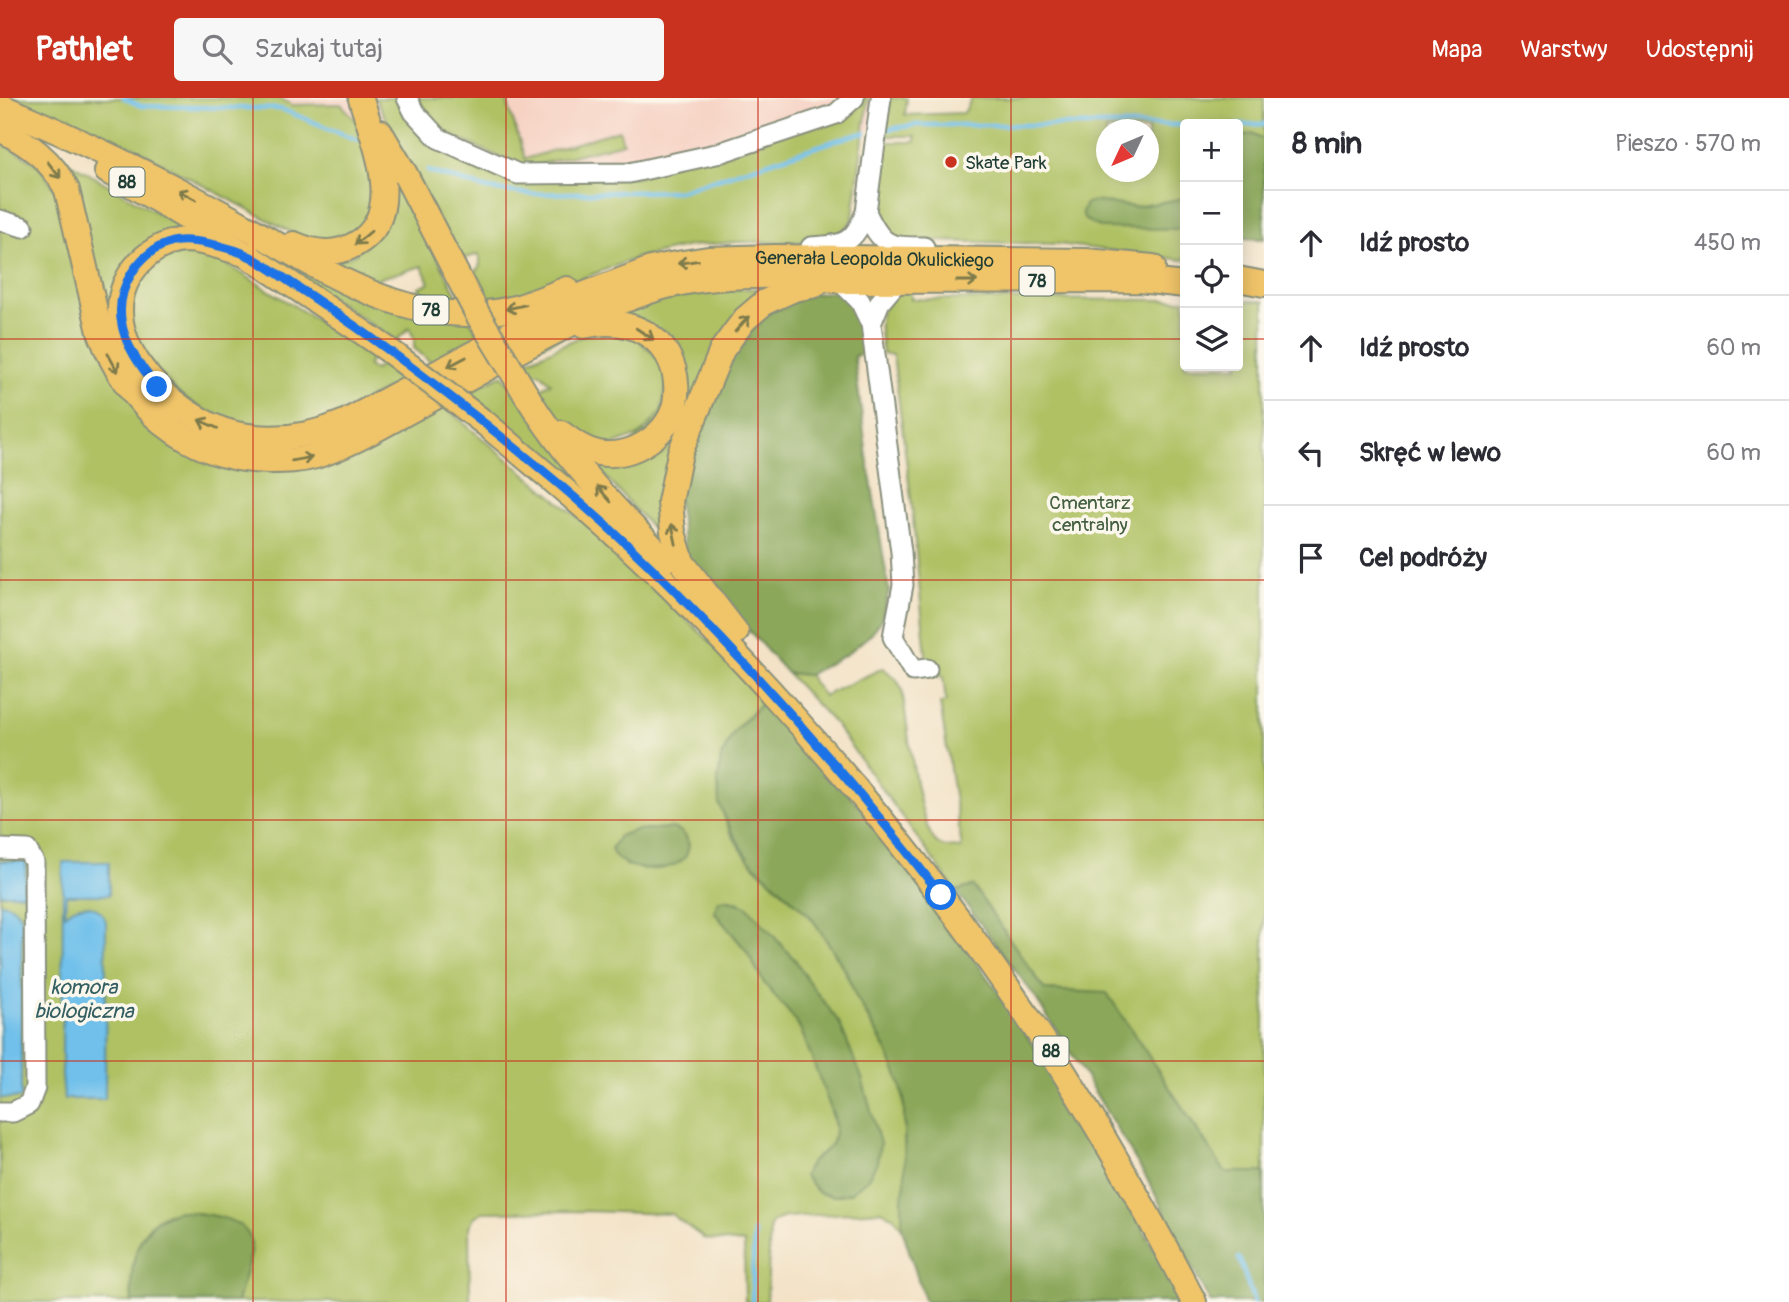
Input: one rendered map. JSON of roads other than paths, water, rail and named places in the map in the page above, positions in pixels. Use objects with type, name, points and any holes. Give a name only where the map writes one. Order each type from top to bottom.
[{"type":"main road","points":[[226,215],[313,252],[344,251],[367,238],[379,221],[384,199],[379,162],[359,98]]},
{"type":"main road","points":[[359,98],[405,174],[484,326],[549,432],[631,525],[736,632],[790,694],[842,772]]},
{"type":"main road","name":"78","points":[[0,106],[82,142],[226,215],[354,286],[385,299],[425,309],[473,313],[520,307],[611,271],[626,268],[651,270]]},
{"type":"main road","name":"88","points":[[0,118],[91,163],[167,205],[248,255],[387,349],[486,424],[599,519],[673,589],[768,688],[842,772],[941,895],[1016,998],[1099,1129],[1155,1226],[1194,1302]]},
{"type":"main road","name":"78","points":[[0,129],[42,155],[58,172],[73,208],[100,332],[127,387],[142,405],[166,426],[193,443],[225,455],[255,461],[293,461],[315,457],[356,439],[556,330],[650,290],[696,281],[744,278],[814,276],[841,281]]},
{"type":"main road","points":[[248,255],[185,240],[168,243],[146,257],[134,269],[125,283],[120,317],[132,352],[143,370],[173,403],[213,426],[234,434],[255,437],[301,436],[324,431],[583,295],[651,270]]},
{"type":"main road","name":"Generała Leopolda Okulickiego","points":[[651,270],[708,259],[774,257],[1112,262],[1180,270]]},
{"type":"main road","points":[[1243,280],[1264,285]]},
{"type":"main road","points":[[736,632],[682,562],[673,532],[670,502],[680,453],[722,350],[745,319],[765,302],[794,289],[841,281]]},
{"type":"main road","name":"Generała Leopolda Okulickiego","points":[[841,281],[1139,281],[1180,285]]},
{"type":"main road","points":[[1243,288],[1264,285]]},
{"type":"main road","points":[[513,355],[574,329],[612,321],[645,332],[666,352],[674,367],[676,398],[668,422],[649,442],[618,454],[595,453],[582,448],[558,431],[527,396]]},
{"type":"lane","points":[[407,98],[414,112],[438,138],[508,171],[532,174],[629,173],[716,153],[836,114],[854,98]]},
{"type":"lane","points":[[774,257],[800,248],[838,246],[855,236],[866,212],[881,98]]},
{"type":"lane","points":[[866,212],[878,237],[899,247],[943,248],[994,259]]},
{"type":"lane","points":[[0,220],[23,227]]},
{"type":"lane","name":"Generała Leopolda Okulickiego","points":[[841,281],[860,301],[871,324],[903,585],[893,637],[914,671],[927,669]]},
{"type":"lane","name":"Generała Leopolda Okulickiego","points":[[871,324],[880,302],[898,281]]},
{"type":"lane","points":[[0,849],[27,849],[34,862],[36,1088],[29,1104],[13,1112],[0,1112]]},
{"type":"water","points":[[0,861],[26,861],[25,894],[0,894]]},
{"type":"water","name":"komora biologiczna","points":[[63,862],[109,862],[109,895],[66,895],[65,914],[76,907],[88,906],[98,910],[106,922],[105,1099],[64,1099]]},
{"type":"water","name":"komora biologiczna","points":[[0,903],[14,908],[22,921],[21,1098],[0,1098]]},
{"type":"waterway","points":[[124,98],[141,106],[281,109],[358,140]]},
{"type":"waterway","points":[[1243,125],[1264,124]]},
{"type":"waterway","points":[[889,129],[916,125],[1180,125]]},
{"type":"waterway","points":[[428,171],[488,189],[531,194],[679,191],[865,133]]},
{"type":"waterway","points":[[752,1302],[754,1232]]},
{"type":"waterway","points":[[1239,1258],[1254,1302]]},
{"type":"place","name":"Skate Park","points":[[951,162]]},
{"type":"park label","name":"Cmentarz centralny","points":[[1090,513]]}]
